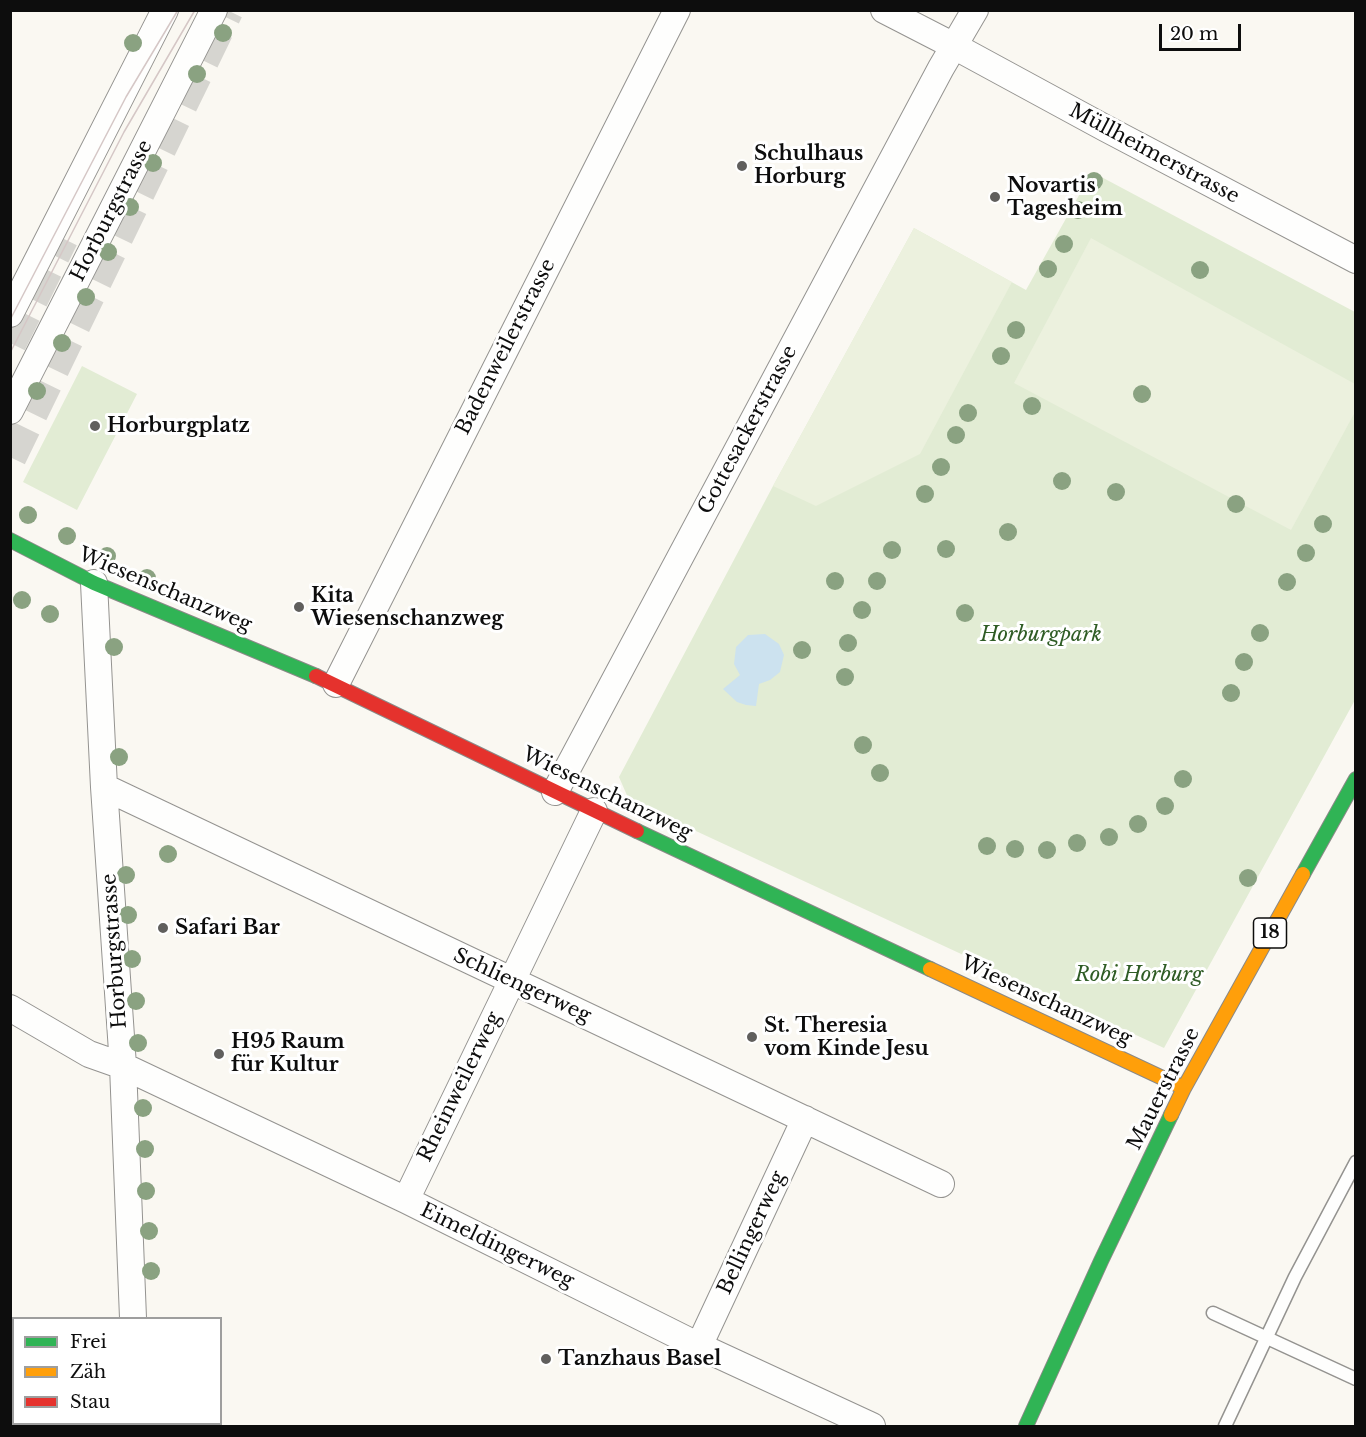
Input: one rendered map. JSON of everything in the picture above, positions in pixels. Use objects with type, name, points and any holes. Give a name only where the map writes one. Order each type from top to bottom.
[{"type":"street","points":[[10,314],[165,10]]},
{"type":"street","name":"Horburgstrasse","points":[[10,411],[214,10]]},
{"type":"street","name":"Badenweilerstrasse","points":[[336,684],[678,10]]},
{"type":"street","name":"Müllheimerstrasse","points":[[884,10],[1356,260]]},
{"type":"street","points":[[954,46],[973,14]]},
{"type":"street","name":"Gottesackerstrasse","points":[[555,792],[954,46]]},
{"type":"street","name":"Wiesenschanzweg","points":[[10,540],[94,583],[336,684],[594,812],[1184,1088]]},
{"type":"street","name":"Horburgstrasse","points":[[94,583],[104,787],[123,1066],[133,1317]]},
{"type":"street","name":"Mauerstrasse","points":[[1026,1426],[1096,1272],[1184,1088],[1356,779]]},
{"type":"street","name":"Schliengerweg","points":[[104,787],[941,1184]]},
{"type":"street","name":"Rheinweilerweg","points":[[406,1200],[594,812]]},
{"type":"street","name":"Eimeldingerweg","points":[[10,1008],[88,1054],[123,1066],[406,1200],[699,1346],[872,1426]]},
{"type":"street","name":"Bellingerweg","points":[[699,1346],[805,1119]]},
{"type":"lane","points":[[1225,1426],[1295,1277],[1356,1162]]},
{"type":"lane","points":[[1213,1313],[1356,1378]]},
{"type":"green space","name":"Horburgpark","points":[[1092,172],[1355,312],[1355,700],[1164,1048],[629,800],[619,777],[773,486],[914,228],[1026,290]]},
{"type":"green space","points":[[914,228],[1012,282],[920,454],[816,506],[773,486]]},
{"type":"green space","points":[[1091,238],[1355,384],[1355,412],[1291,530],[1014,383]]},
{"type":"green space","points":[[82,366],[137,394],[77,510],[23,482]]},
{"type":"water","points":[[765,634],[779,644],[784,655],[780,672],[770,680],[759,684],[756,706],[737,702],[723,689],[740,675],[734,664],[736,647],[748,635]]},
{"type":"tunnel","points":[[10,457],[227,10]]},
{"type":"tunnel","points":[[10,343],[62,238]]},
{"type":"tram line","points":[[10,320],[126,97],[178,10]]},
{"type":"tram line","points":[[10,353],[124,132],[195,10]]},
{"type":"traffic: fast","points":[[10,540],[94,583],[316,676]]},
{"type":"traffic: fast","points":[[1303,874],[1356,779]]},
{"type":"traffic: fast","points":[[637,831],[930,969]]},
{"type":"traffic: fast","points":[[1026,1426],[1171,1115]]},
{"type":"traffic: slow","points":[[1171,1115],[1303,874]]},
{"type":"traffic: slow","points":[[930,969],[1184,1088]]},
{"type":"traffic: jam","points":[[316,676],[637,831]]},
{"type":"place","name":"Schulhaus Horburg","points":[[742,166]]},
{"type":"place","name":"Novartis Tagesheim","points":[[995,197]]},
{"type":"place","name":"Horburgplatz","points":[[95,426]]},
{"type":"place","name":"Kita Wiesenschanzweg","points":[[299,607]]},
{"type":"place","name":"Safari Bar","points":[[163,928]]},
{"type":"place","name":"St. Theresia vom Kinde Jesu","points":[[752,1037]]},
{"type":"place","name":"H95 Raum für Kultur","points":[[219,1054]]},
{"type":"place","name":"Tanzhaus Basel","points":[[546,1359]]},
{"type":"park label","name":"Robi Horburg","points":[[1139,975]]}]
